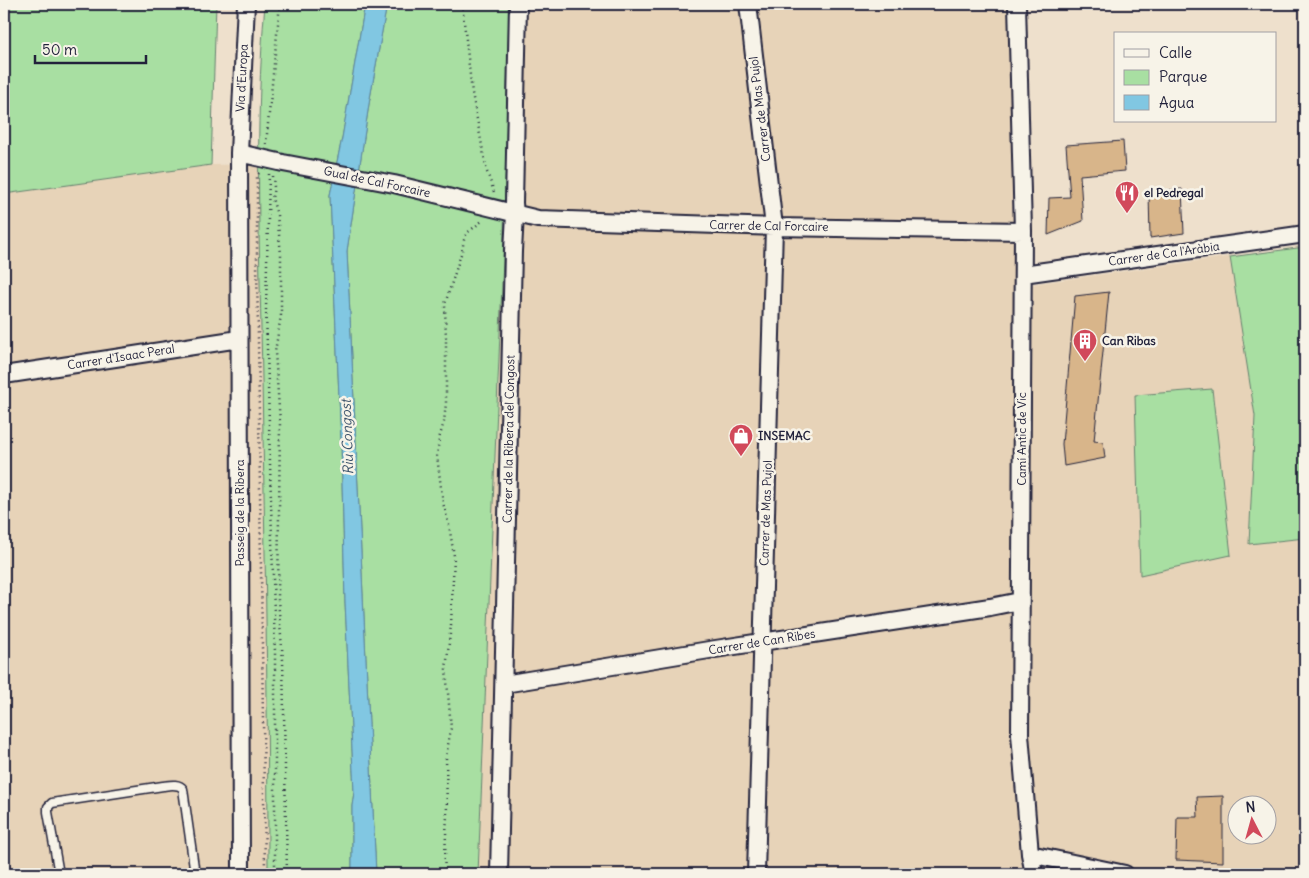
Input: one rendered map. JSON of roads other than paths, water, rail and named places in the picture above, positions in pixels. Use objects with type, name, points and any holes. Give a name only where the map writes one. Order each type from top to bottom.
[{"type":"street","name":"Via d'Europa","points":[[239,152],[246,4]]},
{"type":"street","name":"Carrer de la Ribera del Congost","points":[[499,874],[513,280],[508,212],[514,203],[518,4]]},
{"type":"street","name":"Carrer de Mas Pujol","points":[[748,4],[774,227],[756,874]]},
{"type":"street","name":"Camí Antic de Vic","points":[[1017,4],[1023,230],[1020,734],[1030,854],[1034,874]]},
{"type":"street","name":"Gual de Cal Forcaire","points":[[239,152],[276,162],[394,184],[508,212]]},
{"type":"street","name":"Passeig de la Ribera","points":[[239,152],[241,874]]},
{"type":"street","name":"Carrer de Cal Forcaire","points":[[508,212],[538,219],[774,227],[1023,230]]},
{"type":"street","name":"Carrer de Ca l'Aràbia","points":[[1023,274],[1305,234]]},
{"type":"street","name":"Carrer d'Isaac Peral","points":[[4,375],[239,339]]},
{"type":"street","name":"Carrer de Can Ribes","points":[[504,684],[1020,601]]},
{"type":"street","points":[[1030,854],[1125,874]]},
{"type":"lane","points":[[59,874],[48,812],[48,807],[52,803],[178,785],[183,789],[195,874]]},
{"type":"water","name":"Riu Congost","points":[[365,4],[387,4],[369,104],[347,251],[376,874],[352,874],[352,806],[354,792],[330,195],[342,138]]},
{"type":"place","name":"el Pedregal","points":[[1127,214]]},
{"type":"place","name":"Can Ribas","points":[[1085,362]]},
{"type":"place","name":"INSEMAC","points":[[741,457]]}]
